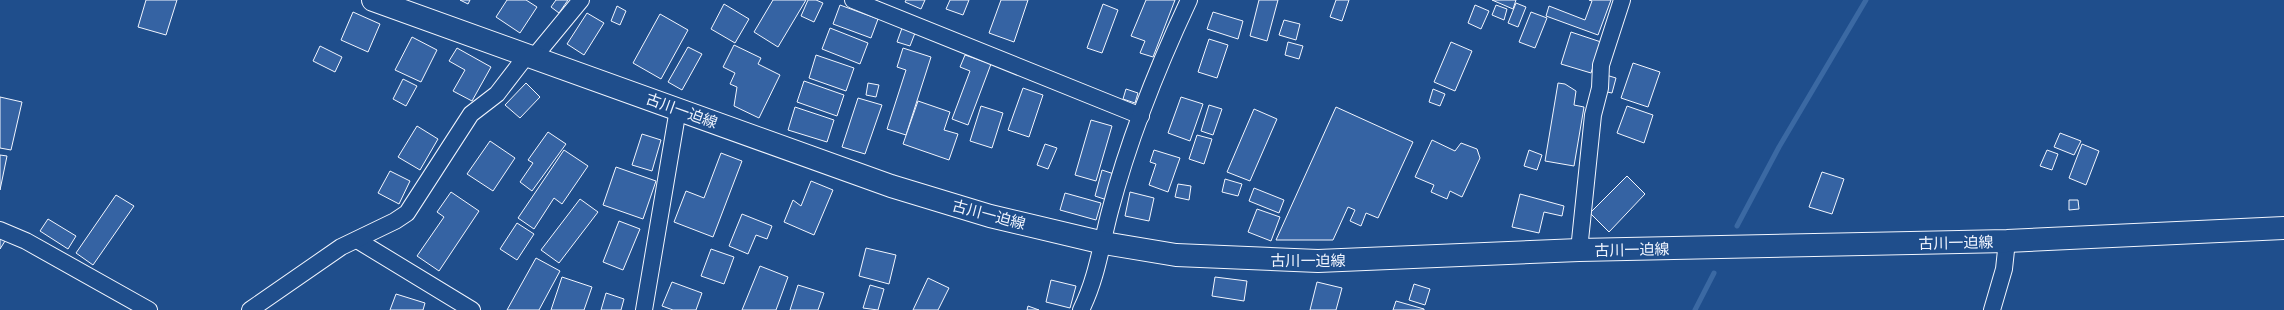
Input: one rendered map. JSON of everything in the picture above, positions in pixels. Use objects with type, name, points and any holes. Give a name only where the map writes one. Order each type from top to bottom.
[{"type":"main road","name":"古川一迫線","points":[[373,0],[891,186],[990,216],[1104,243],[1176,255],[1310,261],[1579,250],[2007,240],[2284,228]]},
{"type":"street","points":[[250,310],[341,247],[395,221],[407,213],[471,114],[497,94],[581,0]]},
{"type":"street","points":[[853,0],[1141,116]]},
{"type":"street","points":[[1081,310],[1088,296],[1104,243],[1110,211],[1141,116],[1190,0]]},
{"type":"street","points":[[1579,250],[1593,114],[1600,88],[1601,65],[1622,0]]},
{"type":"street","points":[[644,310],[678,109]]},
{"type":"street","points":[[0,230],[26,240],[149,310]]},
{"type":"street","points":[[356,240],[472,310]]},
{"type":"street","points":[[1992,310],[2004,269],[2007,240]]},
{"type":"building","points":[[146,0],[177,0],[166,35],[138,27]]},
{"type":"building","points":[[460,0],[470,0],[468,4]]},
{"type":"building","points":[[507,0],[526,0],[537,7],[520,33],[496,17]]},
{"type":"building","points":[[556,0],[568,0],[559,13],[551,7]]},
{"type":"building","points":[[773,0],[806,0],[778,47],[754,32]]},
{"type":"building","points":[[808,0],[816,0],[823,3],[814,22],[801,16]]},
{"type":"building","points":[[906,0],[925,0],[921,9],[905,2]]},
{"type":"building","points":[[950,0],[969,0],[963,15],[946,9]]},
{"type":"building","points":[[1001,0],[1028,0],[1014,42],[989,33]]},
{"type":"building","points":[[1146,0],[1175,0],[1153,57],[1140,53],[1145,41],[1131,36]]},
{"type":"building","points":[[1259,0],[1278,0],[1267,41],[1250,36]]},
{"type":"building","points":[[1336,0],[1349,0],[1342,21],[1330,17]]},
{"type":"building","points":[[1492,0],[1516,0],[1513,9]]},
{"type":"building","points":[[1589,0],[1611,0],[1598,35],[1546,16],[1549,6],[1585,20],[1592,1]]},
{"type":"building","points":[[1516,3],[1526,7],[1518,27],[1508,23]]},
{"type":"building","points":[[724,4],[749,19],[735,43],[711,29]]},
{"type":"building","points":[[1103,4],[1118,10],[1102,53],[1087,48]]},
{"type":"building","points":[[840,5],[878,19],[871,38],[833,24]]},
{"type":"building","points":[[1475,5],[1489,11],[1481,29],[1468,23]]},
{"type":"building","points":[[1496,5],[1507,9],[1504,20],[1492,15]]},
{"type":"building","points":[[617,6],[626,11],[620,25],[611,21]]},
{"type":"building","points":[[353,12],[380,24],[368,52],[341,40]]},
{"type":"building","points":[[1213,12],[1243,21],[1238,39],[1207,29]]},
{"type":"building","points":[[1531,12],[1547,18],[1535,48],[1519,42]]},
{"type":"building","points":[[587,13],[604,23],[584,55],[567,44]]},
{"type":"building","points":[[660,14],[688,30],[661,79],[633,63]]},
{"type":"building","points":[[1284,20],[1300,24],[1296,40],[1279,35]]},
{"type":"building","points":[[830,28],[868,43],[860,64],[822,49]]},
{"type":"building","points":[[902,28],[915,33],[910,46],[897,42]]},
{"type":"building","points":[[1571,32],[1601,42],[1591,73],[1561,64]]},
{"type":"building","points":[[412,37],[437,50],[421,82],[395,70]]},
{"type":"building","points":[[1209,39],[1228,45],[1217,78],[1198,72]]},
{"type":"building","points":[[1288,42],[1303,46],[1299,59],[1285,55]]},
{"type":"building","points":[[1451,42],[1472,51],[1455,91],[1434,82]]},
{"type":"building","points":[[734,45],[761,58],[758,64],[780,75],[759,118],[734,106],[737,87],[730,84],[735,73],[723,67]]},
{"type":"building","points":[[320,46],[342,57],[335,72],[313,61]]},
{"type":"building","points":[[688,47],[702,54],[682,90],[668,82]]},
{"type":"building","points":[[457,48],[491,67],[472,101],[453,91],[465,70],[449,61]]},
{"type":"building","points":[[903,48],[931,57],[906,135],[887,129],[906,70],[897,67]]},
{"type":"building","points":[[816,55],[854,68],[846,91],[809,78]]},
{"type":"building","points":[[965,55],[991,64],[968,125],[952,119],[970,71],[960,67]]},
{"type":"building","points":[[1633,63],[1660,72],[1648,107],[1621,98]]},
{"type":"building","points":[[1606,75],[1616,78],[1612,93],[1602,91]]},
{"type":"building","points":[[403,79],[417,86],[406,106],[393,99]]},
{"type":"building","points":[[804,81],[844,95],[837,116],[797,102]]},
{"type":"building","points":[[526,83],[540,97],[520,118],[505,105]]},
{"type":"building","points":[[868,83],[879,85],[876,97],[866,95]]},
{"type":"building","points":[[1558,83],[1565,84],[1576,91],[1574,105],[1584,107],[1574,166],[1545,161]]},
{"type":"building","points":[[1023,88],[1043,95],[1029,137],[1008,130]]},
{"type":"building","points":[[1126,89],[1138,93],[1135,103],[1123,99]]},
{"type":"building","points":[[1433,89],[1445,94],[1440,106],[1429,102]]},
{"type":"building","points":[[0,97],[22,102],[11,150],[0,148]]},
{"type":"building","points":[[1181,97],[1203,104],[1190,141],[1168,133]]},
{"type":"building","points":[[858,98],[882,105],[865,154],[842,147]]},
{"type":"building","points":[[918,101],[950,112],[944,130],[958,134],[949,160],[903,144]]},
{"type":"building","points":[[1209,105],[1222,109],[1213,135],[1201,131]]},
{"type":"building","points":[[981,106],[1003,113],[992,148],[970,141]]},
{"type":"building","points":[[1627,106],[1653,115],[1644,143],[1617,133]]},
{"type":"building","points":[[795,107],[834,120],[827,142],[788,130]]},
{"type":"building","points":[[1336,107],[1413,142],[1378,218],[1366,213],[1361,226],[1350,221],[1355,210],[1348,207],[1333,240],[1276,240]]},
{"type":"building","points":[[1254,109],[1277,119],[1250,181],[1227,172]]},
{"type":"building","points":[[1091,120],[1112,126],[1096,181],[1075,175]]},
{"type":"building","points":[[417,126],[438,139],[420,170],[398,157]]},
{"type":"building","points":[[548,132],[566,144],[532,191],[520,182],[533,163],[528,160]]},
{"type":"building","points":[[2060,133],[2081,141],[2074,155],[2054,147]]},
{"type":"building","points":[[642,134],[661,140],[652,171],[632,165]]},
{"type":"building","points":[[1197,135],[1212,139],[1204,164],[1189,159]]},
{"type":"building","points":[[1432,140],[1455,151],[1461,143],[1477,149],[1480,158],[1462,197],[1450,191],[1447,199],[1431,192],[1434,185],[1415,177]]},
{"type":"building","points":[[490,141],[515,158],[493,191],[467,174]]},
{"type":"building","points":[[1045,144],[1057,148],[1048,169],[1037,165]]},
{"type":"building","points":[[2082,144],[2099,151],[2086,185],[2069,178]]},
{"type":"building","points":[[564,150],[588,166],[562,204],[554,198],[534,229],[518,218]]},
{"type":"building","points":[[1154,150],[1180,158],[1168,192],[1149,185],[1156,164],[1150,162]]},
{"type":"building","points":[[1529,150],[1542,155],[1537,170],[1524,166]]},
{"type":"building","points":[[2047,150],[2058,154],[2052,170],[2040,166]]},
{"type":"building","points":[[721,153],[742,161],[713,237],[674,222],[686,191],[704,198]]},
{"type":"building","points":[[0,155],[7,156],[0,190]]},
{"type":"building","points":[[616,167],[656,181],[643,219],[603,205]]},
{"type":"building","points":[[1102,170],[1114,174],[1107,200],[1095,196]]},
{"type":"building","points":[[390,171],[410,181],[399,204],[378,193]]},
{"type":"building","points":[[1822,172],[1844,179],[1832,214],[1809,207]]},
{"type":"building","points":[[1627,176],[1645,194],[1609,232],[1590,213]]},
{"type":"building","points":[[1225,179],[1242,184],[1238,196],[1222,192]]},
{"type":"building","points":[[811,181],[833,190],[814,235],[784,222],[793,200],[801,206]]},
{"type":"building","points":[[1178,184],[1191,186],[1189,200],[1175,197]]},
{"type":"building","points":[[1254,188],[1284,200],[1279,213],[1249,201]]},
{"type":"building","points":[[451,192],[479,211],[439,271],[417,256],[444,217],[437,212]]},
{"type":"building","points":[[1130,192],[1154,198],[1149,221],[1125,216]]},
{"type":"building","points":[[1065,193],[1101,203],[1096,220],[1060,210]]},
{"type":"building","points":[[1520,194],[1564,206],[1562,216],[1544,212],[1539,233],[1512,227]]},
{"type":"building","points":[[116,195],[134,206],[93,265],[76,253]]},
{"type":"building","points":[[580,199],[598,212],[559,263],[541,250]]},
{"type":"building","points":[[2069,200],[2078,200],[2079,209],[2069,210]]},
{"type":"building","points":[[1257,209],[1280,217],[1271,241],[1248,232]]},
{"type":"building","points":[[742,214],[772,226],[767,239],[756,235],[748,254],[729,246]]},
{"type":"building","points":[[48,219],[76,236],[68,249],[40,231]]},
{"type":"building","points":[[619,221],[640,229],[623,270],[603,262]]},
{"type":"building","points":[[517,223],[534,234],[517,260],[500,249]]},
{"type":"building","points":[[0,238],[5,241],[0,249]]},
{"type":"building","points":[[866,248],[896,255],[889,284],[859,276]]},
{"type":"building","points":[[711,249],[734,257],[724,284],[701,276]]},
{"type":"building","points":[[536,258],[560,271],[539,310],[507,310]]},
{"type":"building","points":[[760,266],[788,277],[776,310],[742,310]]},
{"type":"building","points":[[562,277],[592,287],[584,310],[551,310]]},
{"type":"building","points":[[1215,277],[1247,281],[1244,301],[1212,296]]},
{"type":"building","points":[[928,278],[949,288],[938,310],[913,310]]},
{"type":"building","points":[[1051,280],[1076,286],[1070,308],[1046,302]]},
{"type":"building","points":[[672,282],[702,293],[696,310],[673,310],[662,306]]},
{"type":"building","points":[[1317,282],[1342,288],[1336,310],[1310,310]]},
{"type":"building","points":[[1414,284],[1430,289],[1425,305],[1409,300]]},
{"type":"building","points":[[798,285],[824,293],[818,310],[790,310]]},
{"type":"building","points":[[870,285],[884,289],[878,310],[863,308]]},
{"type":"building","points":[[606,293],[624,299],[621,310],[601,310]]},
{"type":"building","points":[[396,294],[425,303],[423,310],[390,310]]},
{"type":"building","points":[[1396,301],[1424,309],[1424,310],[1393,310]]},
{"type":"building","points":[[1028,306],[1039,310],[1027,310]]},
{"type":"waterway","points":[[1737,226],[1779,147],[1866,0]]},
{"type":"waterway","points":[[1695,310],[1714,273]]}]
